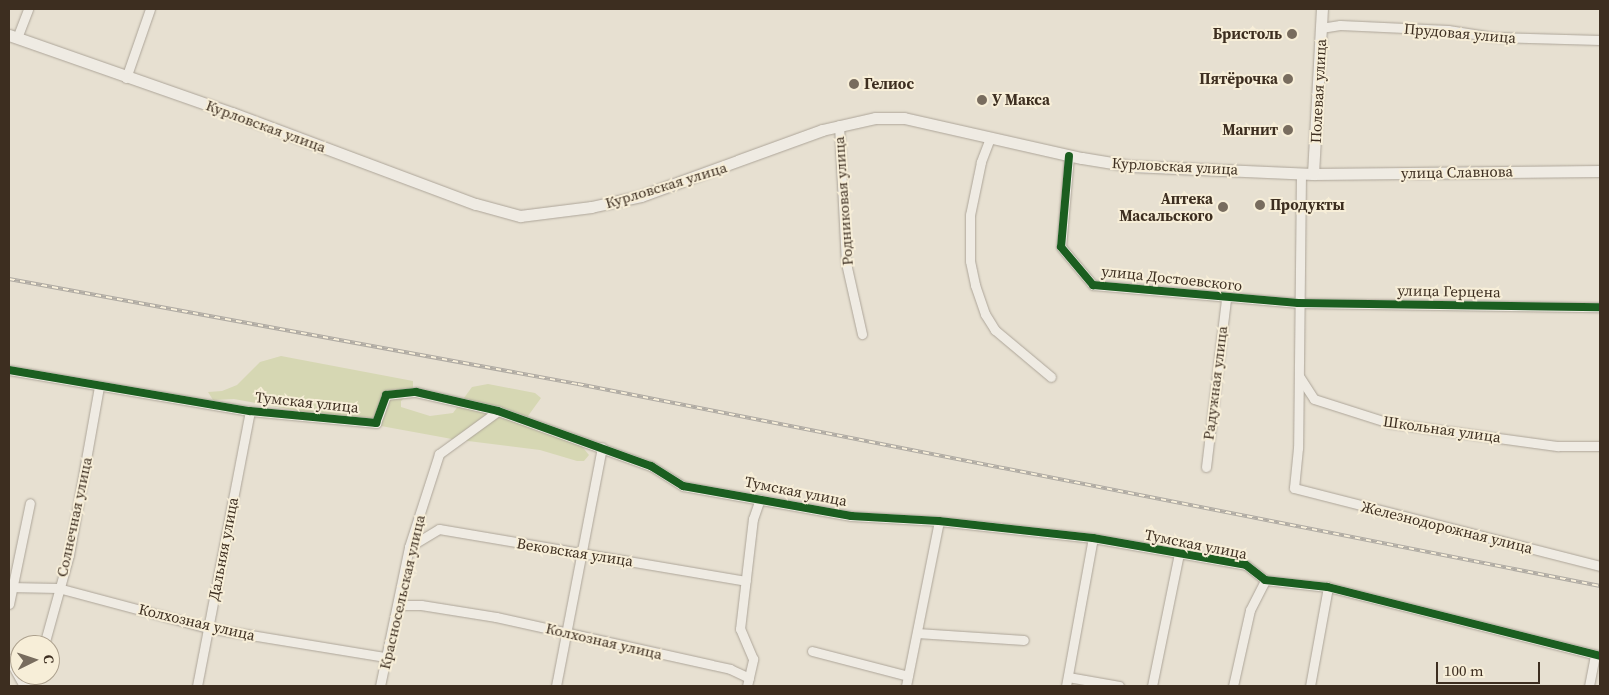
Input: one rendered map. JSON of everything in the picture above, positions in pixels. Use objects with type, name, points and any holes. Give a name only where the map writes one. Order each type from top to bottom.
[{"type":"main road","name":"Полевая улица","points":[[1313,174],[1322,9]]},
{"type":"main road","name":"Курловская улица","points":[[13,36],[126,78],[241,116],[476,204],[520,216],[591,207],[641,196],[838,126],[875,118],[904,118],[1069,156],[1131,166],[1313,174]]},
{"type":"main road","name":"улица Славнова","points":[[1313,174],[1600,171]]},
{"type":"street","points":[[13,36],[28,9]]},
{"type":"street","points":[[126,78],[150,9]]},
{"type":"street","name":"Прудовая улица","points":[[1321,28],[1340,25],[1438,30],[1494,37],[1600,40]]},
{"type":"street","name":"Родниковая улица","points":[[838,126],[846,263],[862,334]]},
{"type":"street","points":[[990,138],[981,162],[970,216],[970,261],[976,285],[985,314],[995,330],[1051,378]]},
{"type":"street","name":"улица Достоевского","points":[[1069,156],[1061,247],[1093,285],[1226,299],[1298,303]]},
{"type":"street","points":[[1299,376],[1298,303],[1301,173]]},
{"type":"street","name":"Радужная улица","points":[[1206,467],[1226,299]]},
{"type":"street","name":"улица Герцена","points":[[1298,303],[1600,307]]},
{"type":"street","name":"Тумская улица","points":[[9,370],[99,387],[250,411],[376,423],[386,396],[416,392],[498,411],[602,447],[652,466],[683,486],[851,516],[939,521],[1093,538],[1246,565],[1265,580]]},
{"type":"street","name":"Школьная улица","points":[[1299,376],[1314,399],[1389,423],[1558,446],[1600,446]]},
{"type":"street","name":"Железнодорожная улица","points":[[1299,376],[1294,488],[1600,566]]},
{"type":"street","name":"Солнечная улица","points":[[48,635],[79,506],[99,387]]},
{"type":"street","name":"Дальняя улица","points":[[197,686],[250,411]]},
{"type":"street","name":"Красносельская улица","points":[[380,686],[409,547],[439,454],[498,411]]},
{"type":"street","points":[[556,686],[583,554],[602,447]]},
{"type":"street","points":[[748,682],[752,659],[740,629],[753,519],[760,499]]},
{"type":"street","points":[[9,604],[10,587],[27,527],[30,503]]},
{"type":"street","points":[[906,686],[939,521]]},
{"type":"street","name":"Вековская улица","points":[[409,547],[439,529],[746,581]]},
{"type":"street","points":[[1093,538],[1067,682],[1119,686]]},
{"type":"street","points":[[1152,686],[1180,553]]},
{"type":"street","points":[[1233,686],[1250,610],[1265,580],[1328,587],[1598,656],[1589,686]]},
{"type":"street","name":"Колхозная улица","points":[[10,587],[58,588],[208,628],[386,657]]},
{"type":"street","points":[[1310,686],[1328,587]]},
{"type":"street","name":"Колхозная улица","points":[[398,605],[421,605],[496,617],[730,669],[748,682]]},
{"type":"street","points":[[917,633],[1024,640]]},
{"type":"street","points":[[812,651],[908,676]]},
{"type":"street","points":[[9,659],[24,686]]},
{"type":"green space","points":[[281,356],[413,381],[413,389],[401,401],[401,407],[430,416],[453,413],[472,387],[488,384],[535,393],[541,398],[528,416],[535,430],[580,444],[589,455],[584,461],[577,461],[540,450],[452,439],[234,399],[213,400],[208,392],[222,391],[237,385],[260,362]]},
{"type":"railway","points":[[9,279],[578,384],[1600,586]]},
{"type":"cycle path","points":[[1069,156],[1061,247],[1093,285],[1298,303],[1600,307]]},
{"type":"cycle path","points":[[9,370],[250,411],[376,423],[386,395],[416,392],[498,411],[651,466],[683,486],[851,516],[939,521],[1093,538],[1246,565],[1265,580],[1328,587],[1600,656]]},
{"type":"place","name":"Бристоль","points":[[1292,34]]},
{"type":"place","name":"Пятёрочка","points":[[1288,79]]},
{"type":"place","name":"Гелиос","points":[[854,84]]},
{"type":"place","name":"У Макса","points":[[982,100]]},
{"type":"place","name":"Магнит","points":[[1288,130]]},
{"type":"place","name":"Продукты","points":[[1260,205]]},
{"type":"place","name":"Аптека Масальского","points":[[1223,207]]}]
